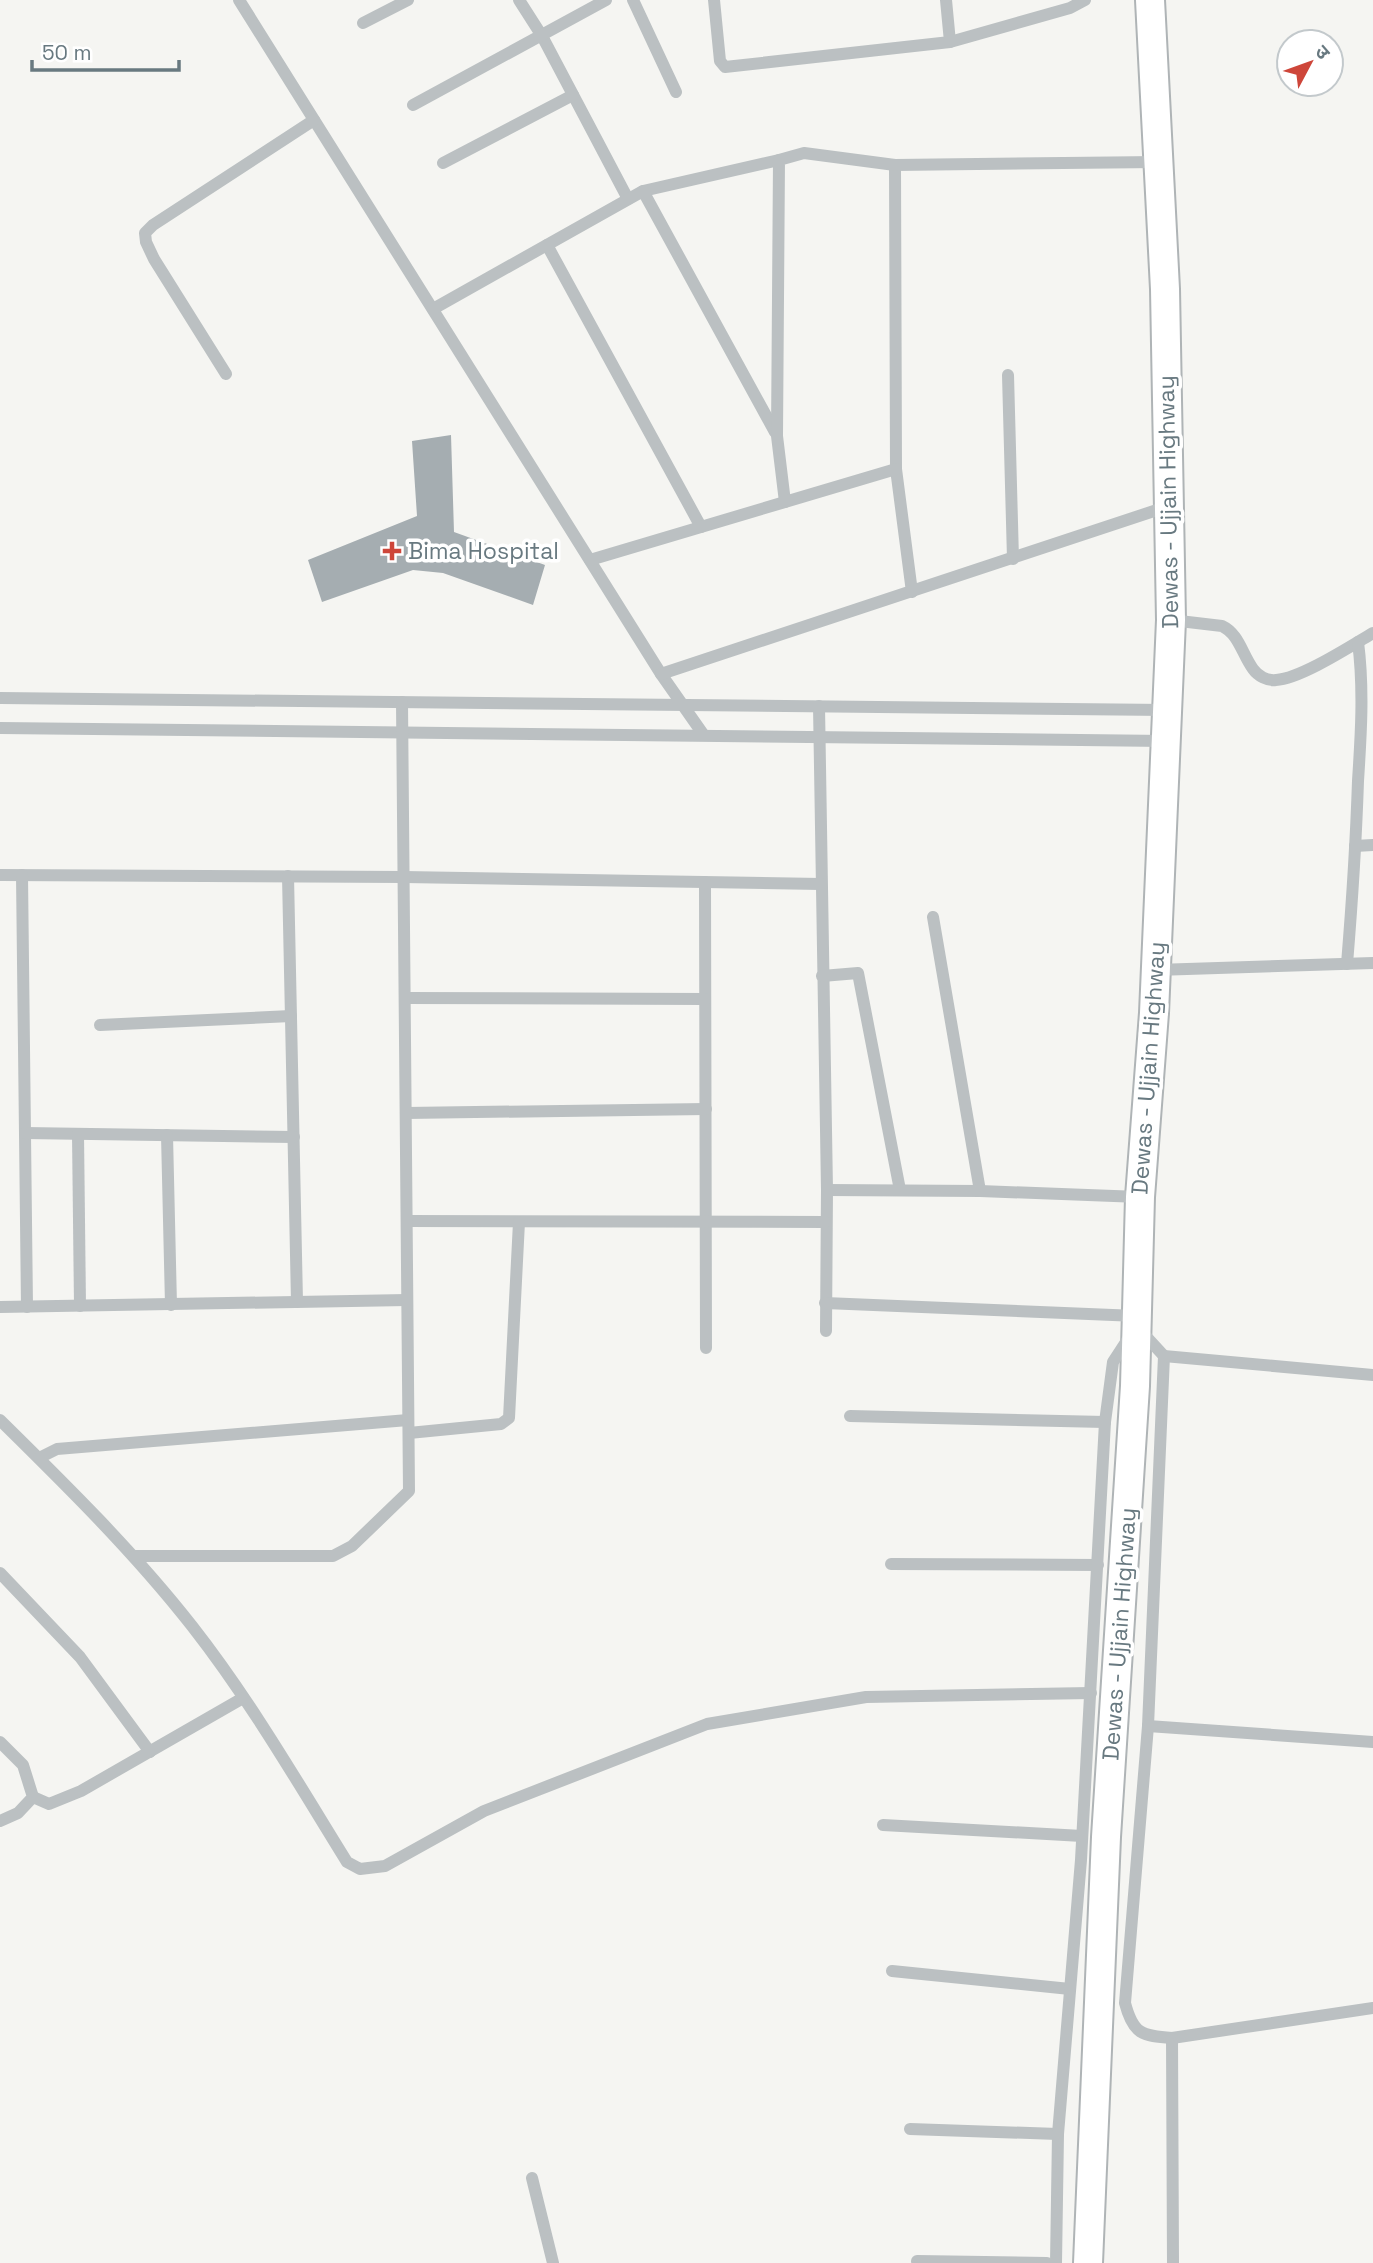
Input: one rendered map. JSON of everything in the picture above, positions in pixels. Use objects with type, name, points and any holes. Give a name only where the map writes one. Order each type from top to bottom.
[{"type":"main road","name":"Dewas - Ujjain Highway","points":[[1088,2263],[1108,1794],[1135,1386],[1140,1197],[1155,971],[1171,620],[1165,289],[1150,0]]},
{"type":"street","points":[[239,0],[662,674],[703,734]]},
{"type":"street","points":[[363,23],[408,0]]},
{"type":"street","points":[[519,0],[542,36],[628,199]]},
{"type":"street","points":[[413,104],[606,0]]},
{"type":"street","points":[[633,0],[676,92]]},
{"type":"street","points":[[714,0],[720,61],[725,67],[950,42],[1070,8],[1084,0]]},
{"type":"street","points":[[946,0],[950,42]]},
{"type":"street","points":[[443,163],[573,94]]},
{"type":"street","points":[[226,374],[154,259],[145,233],[152,225],[314,120]]},
{"type":"street","points":[[433,309],[643,191],[804,153],[895,166],[1158,162]]},
{"type":"street","points":[[779,160],[777,436],[785,502]]},
{"type":"street","points":[[895,166],[896,469],[912,592]]},
{"type":"street","points":[[643,191],[777,436]]},
{"type":"street","points":[[547,245],[701,527]]},
{"type":"street","points":[[1008,375],[1013,559]]},
{"type":"street","points":[[590,560],[896,469]]},
{"type":"street","points":[[662,674],[1169,506]]},
{"type":"street","points":[[1171,620],[1222,625],[1230,629],[1254,671],[1273,681],[1286,679],[1373,633]]},
{"type":"street","points":[[1347,964],[1355,846],[1367,734],[1358,642]]},
{"type":"street","points":[[0,698],[1167,710]]},
{"type":"street","points":[[135,1556],[333,1556],[352,1546],[409,1491],[402,702]]},
{"type":"street","points":[[820,706],[827,1190],[826,1331]]},
{"type":"street","points":[[0,728],[820,735],[1166,741]]},
{"type":"street","points":[[1355,846],[1373,845]]},
{"type":"street","points":[[0,875],[404,877],[821,884]]},
{"type":"street","points":[[22,875],[26,1307]]},
{"type":"street","points":[[288,876],[297,1302]]},
{"type":"street","points":[[705,882],[706,1348]]},
{"type":"street","points":[[933,917],[980,1191]]},
{"type":"street","points":[[1155,971],[1373,963]]},
{"type":"street","points":[[822,976],[858,973],[900,1190]]},
{"type":"street","points":[[405,998],[705,999]]},
{"type":"street","points":[[100,1025],[291,1016]]},
{"type":"street","points":[[406,1113],[706,1109]]},
{"type":"street","points":[[25,1133],[294,1137]]},
{"type":"street","points":[[78,1134],[80,1306]]},
{"type":"street","points":[[167,1135],[171,1304]]},
{"type":"street","points":[[827,1190],[980,1191],[1140,1197]]},
{"type":"street","points":[[407,1221],[825,1222]]},
{"type":"street","points":[[409,1433],[501,1424],[509,1418],[519,1222]]},
{"type":"street","points":[[0,1307],[407,1300]]},
{"type":"street","points":[[825,1303],[1137,1321],[1164,1356],[1148,1726],[1125,2003],[1130,2023],[1155,2037],[1172,2038],[1373,2008]]},
{"type":"street","points":[[1056,2263],[1058,2134],[1082,1836],[1105,1422],[1113,1362],[1137,1321]]},
{"type":"street","points":[[1164,1356],[1373,1375]]},
{"type":"street","points":[[850,1416],[1105,1422]]},
{"type":"street","points":[[0,1420],[135,1556],[194,1628],[243,1698],[348,1862],[360,1869],[385,1866],[484,1811],[708,1724],[866,1697],[1091,1693]]},
{"type":"street","points":[[39,1458],[57,1449],[408,1420]]},
{"type":"street","points":[[891,1564],[1098,1565]]},
{"type":"street","points":[[2,1580],[80,1657],[150,1752]]},
{"type":"street","points":[[0,1742],[23,1765],[33,1797],[49,1804],[81,1791],[243,1698]]},
{"type":"street","points":[[1148,1726],[1373,1742]]},
{"type":"street","points":[[0,1821],[18,1813],[33,1797]]},
{"type":"street","points":[[883,1825],[1082,1836]]},
{"type":"street","points":[[892,1971],[1070,1989]]},
{"type":"street","points":[[1172,2038],[1174,2263]]},
{"type":"street","points":[[910,2129],[1058,2134]]},
{"type":"street","points":[[532,2178],[554,2263]]},
{"type":"street","points":[[917,2261],[1047,2263]]},
{"type":"building","points":[[451,435],[454,532],[545,565],[533,605],[443,573],[413,570],[322,602],[308,560],[417,516],[412,441]]},
{"type":"place","name":"Bima Hospital","points":[[392,551]]}]
